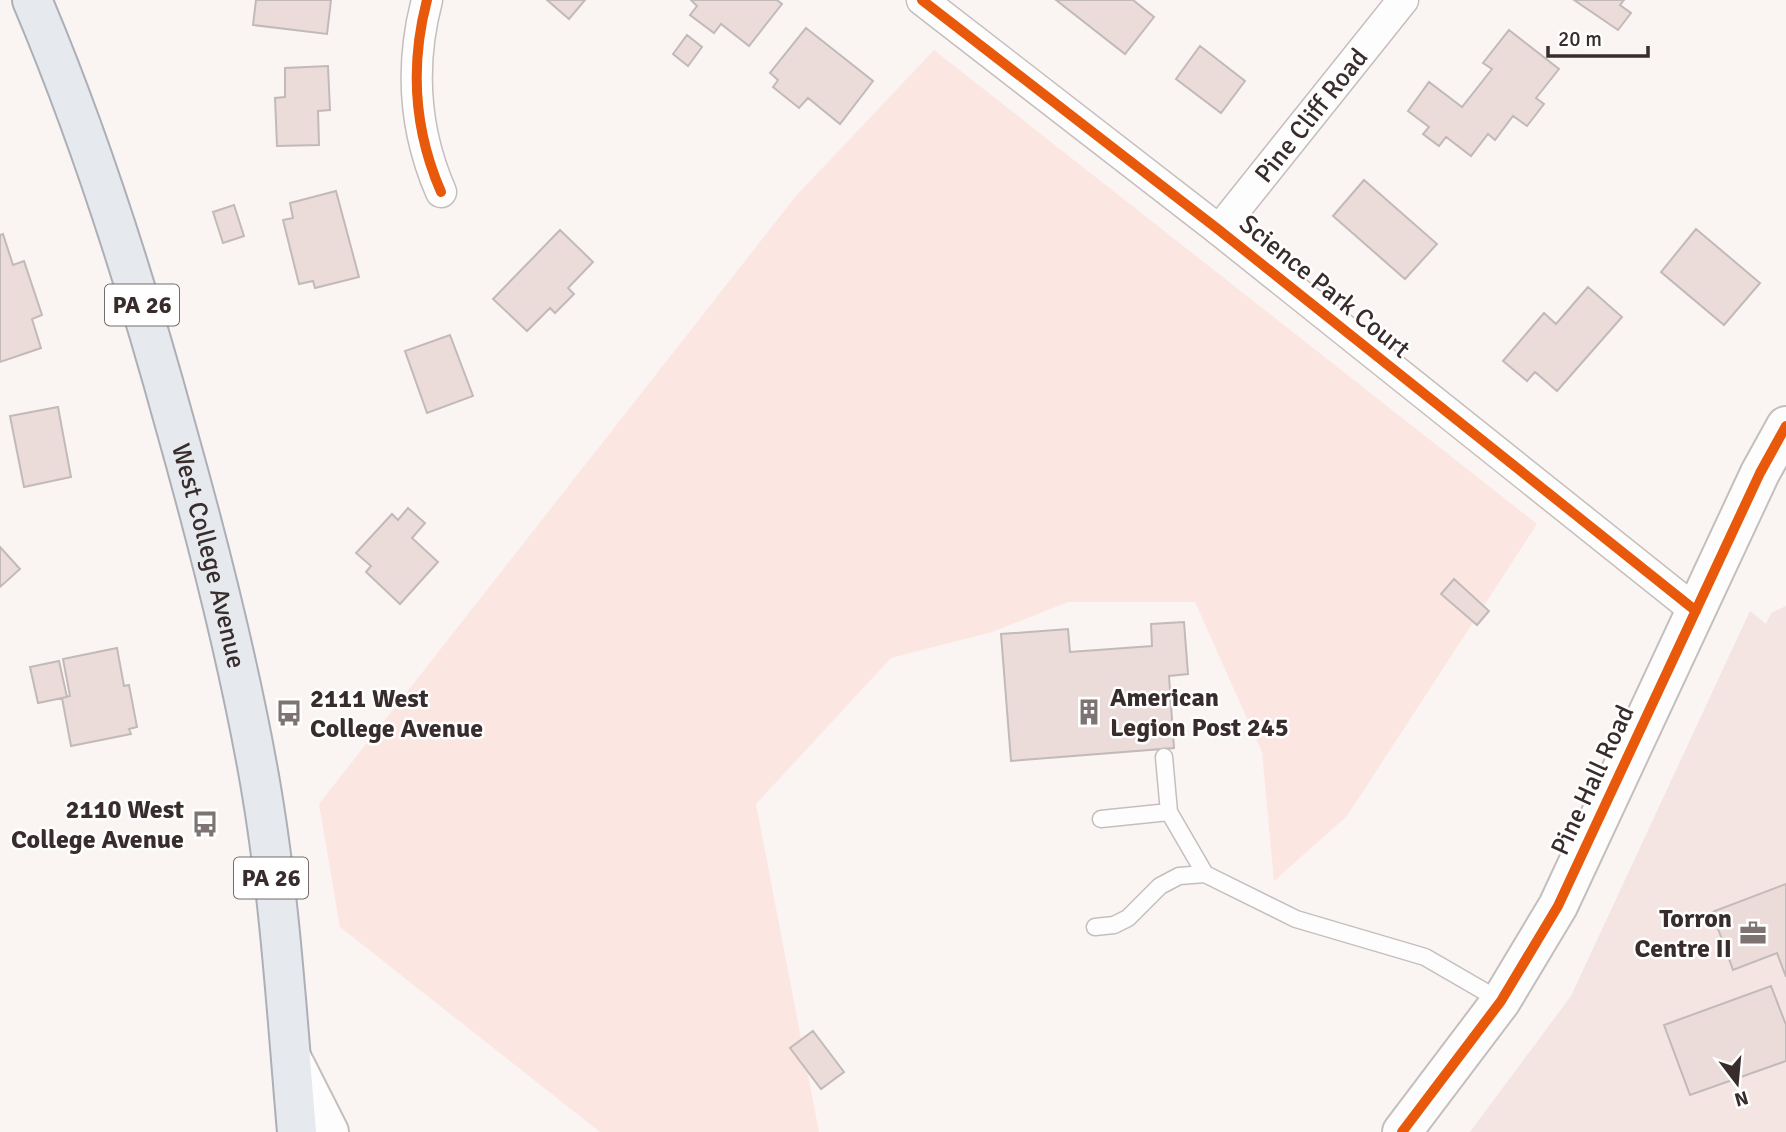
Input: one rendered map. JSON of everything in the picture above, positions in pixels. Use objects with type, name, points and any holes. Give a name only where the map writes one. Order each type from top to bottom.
[{"type":"main road","name":"West College Avenue","points":[[32,0],[99,169],[130,262],[205,532],[236,661],[260,784],[297,1132]]},
{"type":"street","points":[[428,0],[422,21],[416,84],[420,132],[441,192]]},
{"type":"street","name":"Science Park Court","points":[[922,0],[1219,230],[1696,611]]},
{"type":"street","name":"Pine Cliff Road","points":[[1219,230],[1403,0]]},
{"type":"street","name":"Pine Hall Road","points":[[1402,1132],[1501,1001],[1558,906],[1760,473],[1786,426]]},
{"type":"street","points":[[282,1132],[291,1057]]},
{"type":"street","points":[[291,1057],[328,1132]]},
{"type":"lane","points":[[1164,757],[1169,812],[1205,874]]},
{"type":"lane","points":[[1101,819],[1169,812]]},
{"type":"lane","points":[[1095,927],[1114,925],[1128,918],[1160,886],[1179,876],[1205,874],[1296,919],[1425,957],[1501,1001]]},
{"type":"shaded area","points":[[934,50],[1537,524],[1347,816],[1274,881],[1262,752],[1195,602],[1068,602],[992,632],[891,658],[756,804],[819,1132],[600,1132],[340,927],[319,804],[796,196]]},
{"type":"shaded area","points":[[1786,606],[1786,1132],[1470,1132],[1571,996],[1750,611],[1766,624],[1771,613]]},
{"type":"building","points":[[256,0],[331,0],[327,34],[253,25]]},
{"type":"building","points":[[547,0],[585,0],[569,19]]},
{"type":"building","points":[[691,0],[777,0],[782,4],[749,46],[721,24],[714,33],[690,15],[697,6]]},
{"type":"building","points":[[1056,0],[1133,0],[1154,17],[1125,54]]},
{"type":"building","points":[[1574,0],[1624,0],[1620,5],[1631,13],[1618,30]]},
{"type":"building","points":[[806,28],[873,81],[840,124],[808,98],[799,108],[773,87],[778,80],[770,73]]},
{"type":"building","points":[[1509,30],[1559,69],[1536,98],[1544,104],[1527,126],[1513,116],[1495,140],[1488,134],[1471,156],[1446,137],[1439,146],[1423,134],[1429,127],[1408,111],[1429,82],[1462,107],[1492,69],[1483,63]]},
{"type":"building","points":[[687,35],[702,47],[688,66],[673,54]]},
{"type":"building","points":[[1200,46],[1245,81],[1221,113],[1176,79]]},
{"type":"building","points":[[328,66],[330,110],[318,111],[319,145],[277,146],[275,98],[285,97],[285,68]]},
{"type":"building","points":[[1364,180],[1437,244],[1405,279],[1333,216]]},
{"type":"building","points":[[336,191],[359,277],[315,288],[313,281],[299,284],[283,220],[293,218],[290,203]]},
{"type":"building","points":[[234,205],[244,236],[223,243],[213,212]]},
{"type":"building","points":[[1696,229],[1760,283],[1724,325],[1661,272]]},
{"type":"building","points":[[560,230],[593,262],[568,288],[574,294],[555,313],[550,308],[527,331],[493,299]]},
{"type":"building","points":[[3,234],[13,265],[24,261],[42,315],[32,319],[41,348],[0,362],[0,235]]},
{"type":"building","points":[[1588,287],[1622,317],[1557,391],[1535,372],[1527,381],[1503,361],[1544,313],[1556,324]]},
{"type":"building","points":[[450,335],[473,396],[427,413],[405,351]]},
{"type":"building","points":[[58,407],[71,477],[24,487],[10,416]]},
{"type":"building","points":[[408,508],[425,523],[412,538],[438,562],[400,604],[366,572],[371,566],[356,553],[392,514],[398,520]]},
{"type":"building","points":[[0,547],[20,569],[0,587]]},
{"type":"building","points":[[1454,579],[1489,611],[1477,625],[1441,594]]},
{"type":"building","name":"American Legion Post 245","points":[[1184,622],[1188,674],[1169,676],[1174,748],[1011,761],[1001,634],[1068,629],[1070,652],[1152,646],[1151,624]]},
{"type":"building","points":[[117,648],[124,686],[129,685],[137,727],[129,729],[131,734],[71,746],[62,698],[70,696],[63,659]]},
{"type":"building","points":[[59,661],[67,697],[38,703],[30,667]]},
{"type":"building","name":"Torron Centre II","points":[[1786,884],[1786,977],[1777,953],[1733,970],[1712,912]]},
{"type":"building","points":[[1771,986],[1786,1025],[1786,1061],[1690,1095],[1664,1025]]},
{"type":"building","points":[[813,1031],[844,1072],[821,1089],[790,1048]]},
{"type":"cycle path","points":[[427,0],[418,49],[418,97],[425,145],[441,192]]},
{"type":"cycle path","points":[[922,0],[1219,230],[1696,611]]},
{"type":"cycle path","points":[[1402,1132],[1501,1001],[1558,906],[1760,473],[1786,426]]},
{"type":"place","name":"American Legion Post 245","points":[[1089,712]]},
{"type":"place","name":"2111 West College Avenue","points":[[289,713]]},
{"type":"place","name":"2110 West College Avenue","points":[[205,824]]},
{"type":"place","name":"Torron Centre II","points":[[1753,933]]}]
